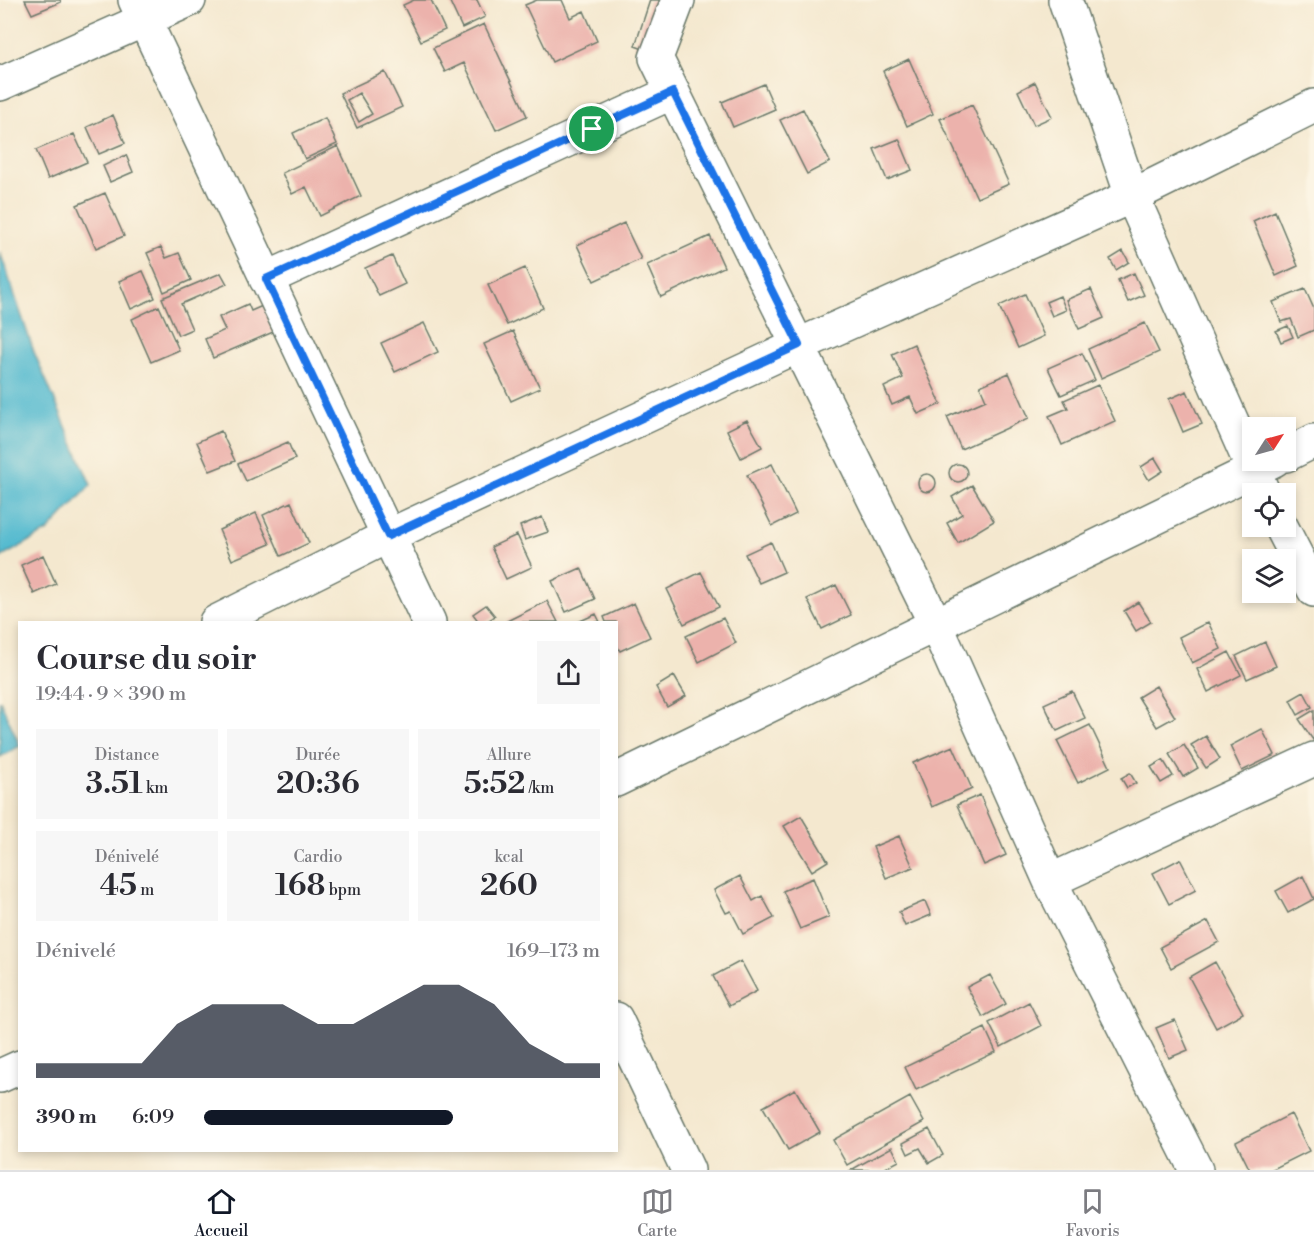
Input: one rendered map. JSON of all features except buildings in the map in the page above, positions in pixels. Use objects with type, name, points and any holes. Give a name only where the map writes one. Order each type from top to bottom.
[{"type":"street","points":[[0,84],[139,10],[189,0]]},
{"type":"street","points":[[678,0],[656,58],[936,625],[1050,881],[1196,1170]]},
{"type":"street","points":[[618,779],[936,625],[1263,475],[1131,196],[1065,0]]},
{"type":"street","points":[[139,10],[429,621]]},
{"type":"street","points":[[266,279],[673,92]]},
{"type":"street","points":[[218,621],[388,536],[799,345],[1131,196],[1314,106]]},
{"type":"street","points":[[1296,450],[1314,441]]},
{"type":"street","points":[[1287,537],[1314,590]]},
{"type":"street","points":[[1050,881],[1314,759]]},
{"type":"street","points":[[618,1023],[688,1170]]},
{"type":"street","points":[[0,1076],[18,1068]]},
{"type":"water","points":[[0,252],[34,352],[91,485],[48,531],[0,558]]},
{"type":"water","points":[[0,700],[18,741],[18,747],[0,757]]},
{"type":"route","points":[[673,92],[799,345],[388,536],[266,279],[592,129],[673,92]]}]
